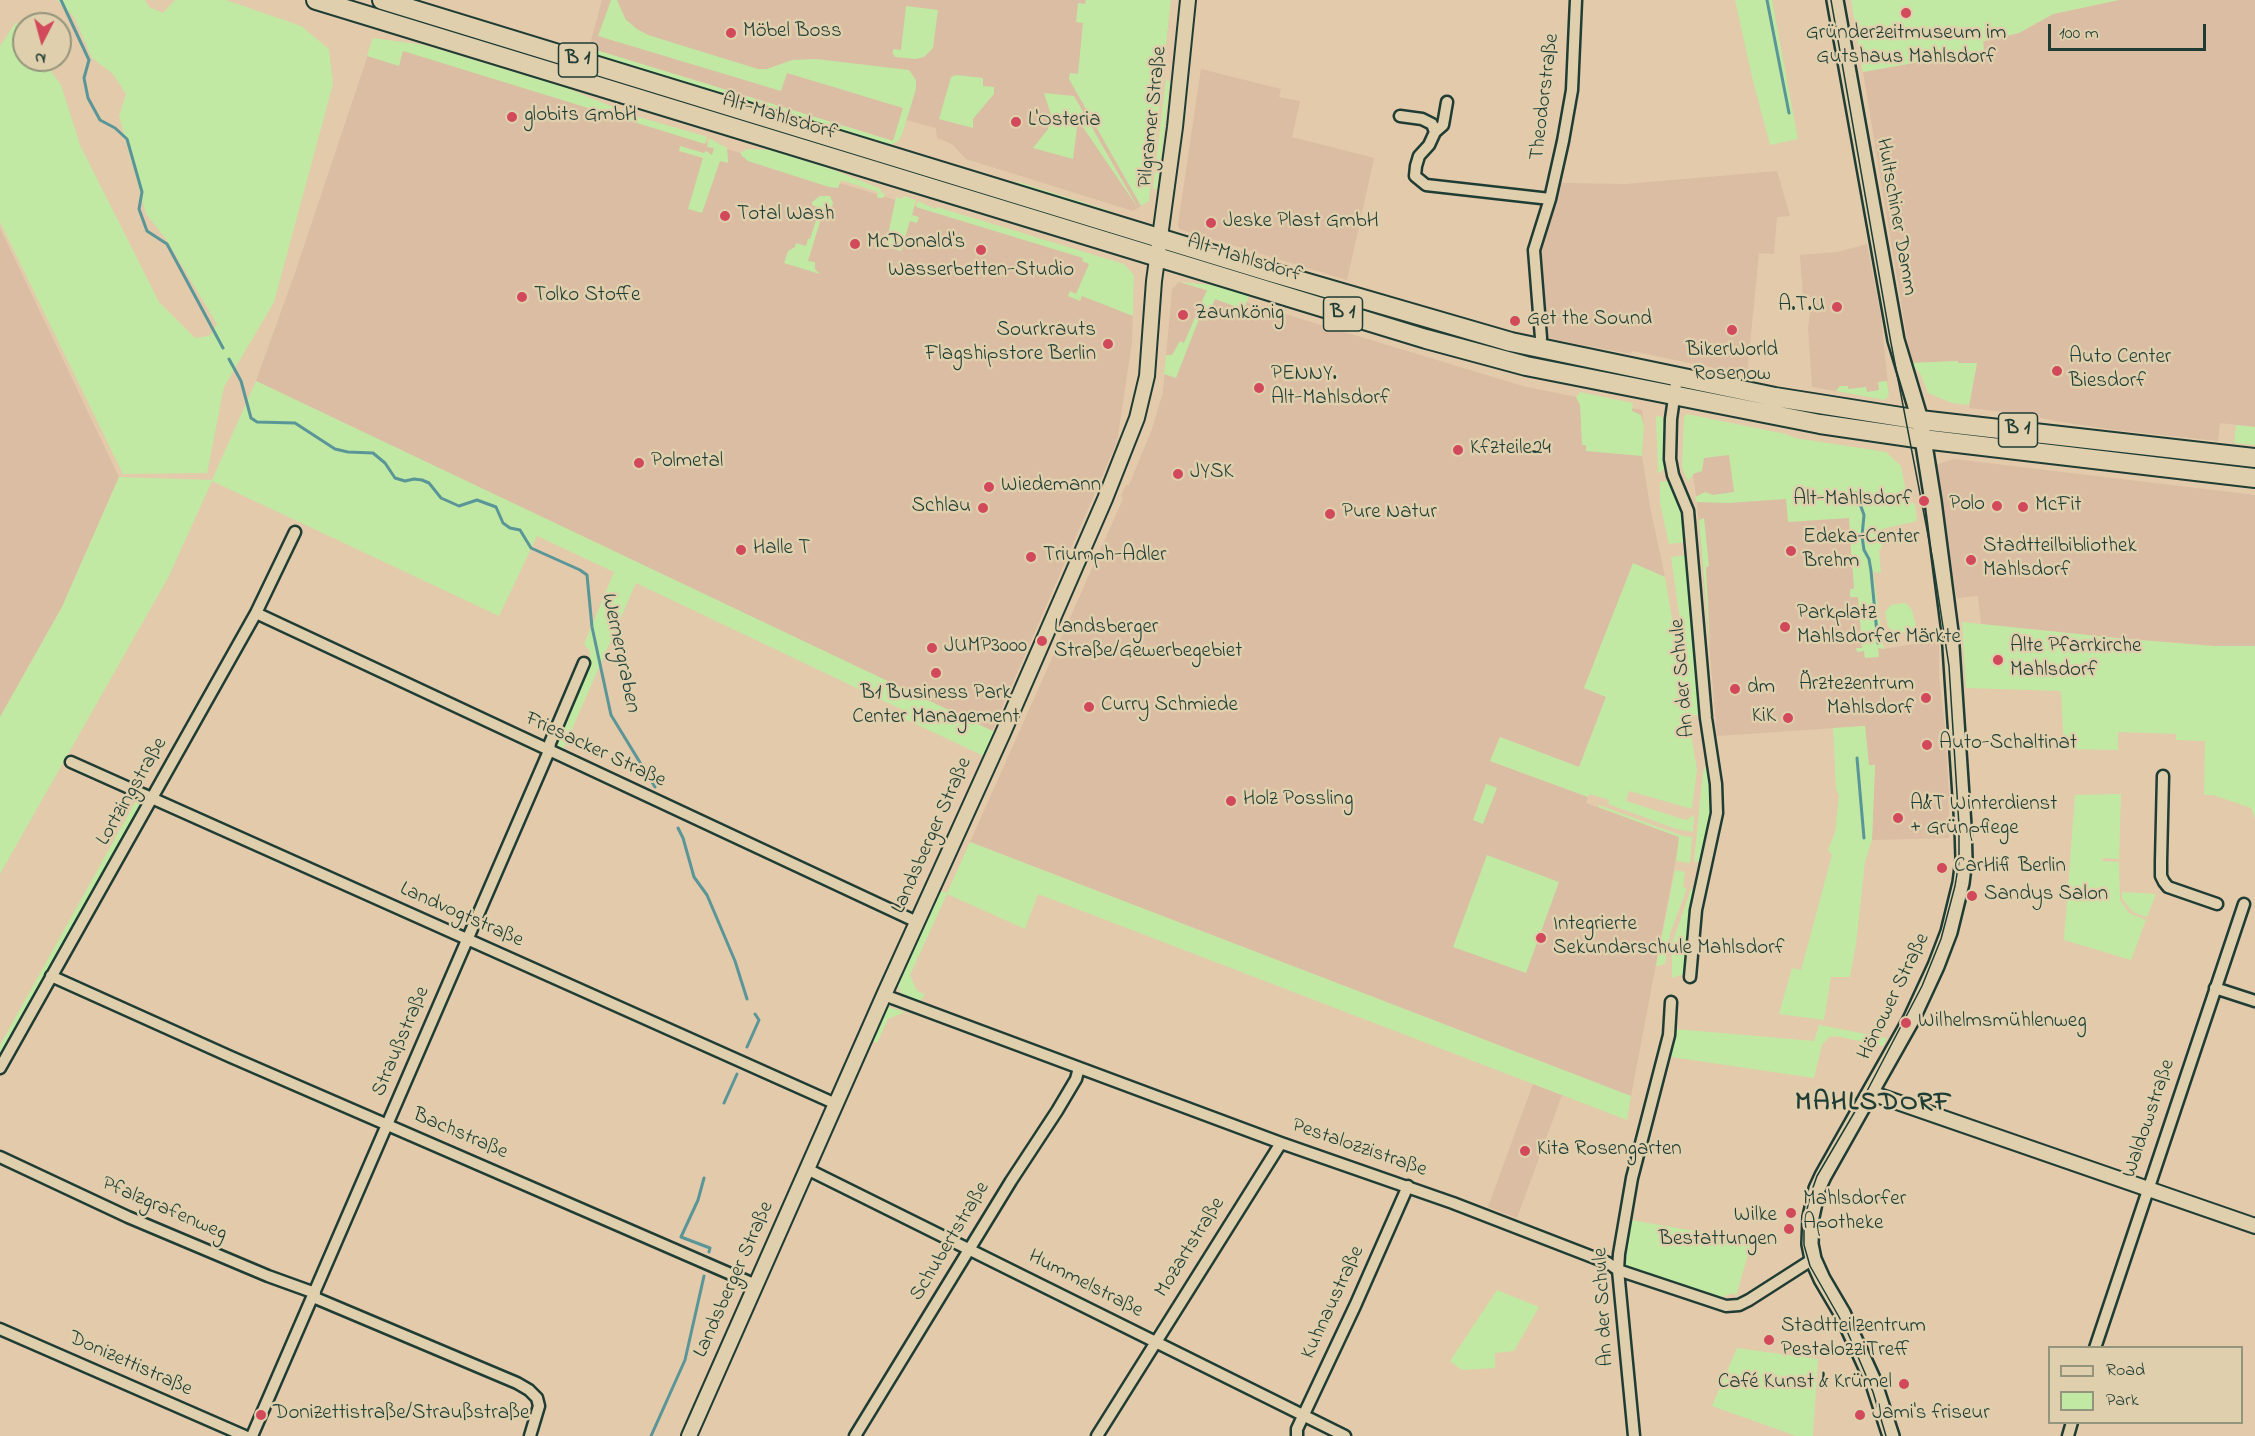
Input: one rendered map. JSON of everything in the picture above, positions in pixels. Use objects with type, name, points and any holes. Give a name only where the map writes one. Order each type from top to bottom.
[{"type":"main road","name":"Alt-Mahlsdorf","points":[[316,0],[1426,339],[1515,363],[1676,386],[1775,397],[1920,420],[2255,458]]},
{"type":"main road","name":"Alt-Mahlsdorf","points":[[383,0],[1484,336],[1539,348],[1794,420],[1923,439],[2255,478]]},
{"type":"main road","name":"Hultschiner Damm","points":[[1835,0],[1896,340],[1920,420],[1923,439]]},
{"type":"main road","name":"Hönower Straße","points":[[1891,1436],[1873,1381],[1842,1313],[1813,1259],[1809,1231],[1817,1189],[1911,1020],[1936,966],[1952,920],[1961,884],[1964,859],[1959,744],[1950,632],[1940,542],[1923,439]]},
{"type":"street","name":"Pilgramer Straße","points":[[1161,238],[1188,0]]},
{"type":"street","name":"Theodorstraße","points":[[1539,348],[1541,338],[1534,250],[1561,154],[1572,90],[1576,0]]},
{"type":"street","points":[[1447,102],[1443,125],[1435,132],[1429,145],[1419,156],[1415,176],[1426,185],[1550,199]]},
{"type":"street","points":[[1401,116],[1422,119],[1432,124],[1435,132]]},
{"type":"street","name":"Landsberger Straße","points":[[689,1436],[884,995],[1003,733],[1105,499],[1137,418],[1147,376],[1161,238]]},
{"type":"street","name":"An der Schule","points":[[1676,386],[1671,418],[1670,459],[1673,475],[1688,511],[1706,718],[1717,794],[1717,813],[1696,910],[1690,977]]},
{"type":"street","name":"Lortzingstraße","points":[[0,1068],[256,613],[295,532]]},
{"type":"street","name":"Friesacker Straße","points":[[256,613],[917,922]]},
{"type":"street","name":"Straußstraße","points":[[252,1436],[549,751],[550,743],[584,663]]},
{"type":"street","name":"Landvogtstraße","points":[[71,762],[836,1104]]},
{"type":"street","points":[[2163,776],[2161,876],[2163,882],[2168,887],[2217,904]]},
{"type":"street","name":"Waldowstraße","points":[[2095,1346],[2244,904]]},
{"type":"street","name":"Bachstraße","points":[[51,976],[231,1058],[756,1285]]},
{"type":"street","points":[[2215,987],[2255,1001]]},
{"type":"street","name":"Pestalozzistraße","points":[[884,995],[1281,1143],[1408,1186],[1608,1263],[1618,1270],[1726,1306],[1739,1305],[1749,1300],[1813,1259]]},
{"type":"street","name":"An der Schule","points":[[1634,1436],[1618,1270],[1623,1224],[1632,1178],[1669,1035],[1671,1002]]},
{"type":"street","name":"Schubertstraße","points":[[855,1436],[1057,1111],[1076,1079],[1079,1068]]},
{"type":"street","points":[[1871,1093],[2255,1226]]},
{"type":"street","name":"Mozartstraße","points":[[1097,1436],[1281,1143]]},
{"type":"street","name":"Pfalzgrafenweg","points":[[0,1157],[128,1217],[517,1383],[537,1398],[539,1406],[530,1436]]},
{"type":"street","name":"Hummelstraße","points":[[807,1168],[1345,1436]]},
{"type":"street","name":"Kuhnaustraße","points":[[1297,1436],[1297,1429],[1303,1415],[1355,1306],[1408,1186]]},
{"type":"street","name":"Donizettistraße","points":[[0,1329],[245,1436]]},
{"type":"shaded area","points":[[602,0],[1171,0],[1149,201],[1133,211],[966,159],[952,144],[937,138],[936,128],[906,120],[902,135],[897,142],[589,48]]},
{"type":"shaded area","points":[[2119,0],[2255,0],[2255,427],[2220,423],[2218,441],[2115,430],[2030,415],[1969,408],[1977,363],[1957,363],[1957,361],[1911,363],[1863,72],[1984,51],[1983,42],[2019,33],[2053,14]]},
{"type":"shaded area","points":[[372,43],[424,52],[618,116],[1130,271],[1134,275],[1132,342],[1117,442],[992,731],[256,381],[296,270]]},
{"type":"shaded area","points":[[1201,69],[1281,89],[1279,97],[1300,101],[1292,137],[1374,158],[1347,280],[1179,229]]},
{"type":"shaded area","points":[[1777,171],[1790,216],[1777,217],[1774,254],[1759,253],[1747,375],[1632,351],[1631,354],[1544,338],[1536,249],[1561,183],[1626,184]]},
{"type":"shaded area","points":[[0,228],[119,477],[62,607],[0,717]]},
{"type":"shaded area","points":[[1867,244],[1881,317],[1889,395],[1870,397],[1812,387],[1808,328],[1812,297],[1803,297],[1800,255],[1838,252]]},
{"type":"shaded area","points":[[1179,282],[1526,387],[1642,410],[1644,426],[1642,456],[1665,577],[1634,564],[1584,688],[1606,697],[1579,767],[1500,737],[1490,761],[1588,797],[1586,803],[1680,837],[1631,1096],[970,842],[1152,429],[1163,392],[1172,289]]},
{"type":"shaded area","points":[[1711,425],[1849,518],[1852,568],[1883,640],[1884,649],[1939,640],[1939,677],[1949,795],[1949,838],[1872,840],[1875,765],[1869,765],[1865,726],[1717,736],[1692,467]]},
{"type":"shaded area","points":[[1954,459],[2255,495],[2255,646],[2213,646],[1981,624],[1978,596],[1957,598],[1945,532],[1935,465]]},
{"type":"shaded area","name":"Kita Rosengarten","points":[[1533,1084],[1562,1095],[1517,1218],[1488,1207]]},
{"type":"green space","points":[[57,0],[145,0],[149,7],[163,13],[175,0],[226,0],[301,26],[329,49],[333,84],[274,302],[224,387],[207,473],[123,474],[0,222],[0,46],[12,28],[12,72],[52,72],[61,85],[80,145],[159,302],[195,338],[209,336],[217,324],[166,239],[146,214],[119,116],[126,94],[113,74],[92,58],[72,12],[69,12]]},
{"type":"green space","points":[[611,0],[617,0],[626,20],[648,35],[758,69],[767,69],[792,60],[816,59],[909,70],[916,80],[916,89],[902,135],[897,142],[888,146],[591,58],[593,49],[893,141],[903,108],[787,73],[781,91],[598,36]]},
{"type":"green space","points":[[1086,0],[1171,0],[1149,201],[1141,206],[1069,79],[1070,73],[1078,74],[1083,23],[1076,22],[1078,3],[1085,4]]},
{"type":"green space","points":[[1735,0],[1772,0],[1798,139],[1770,145]]},
{"type":"green space","points":[[1851,0],[2119,0],[2053,14],[2019,33],[1983,41],[1984,50],[1863,72]]},
{"type":"green space","points":[[906,6],[938,10],[933,48],[924,57],[915,59],[895,57],[893,54],[893,49],[901,50]]},
{"type":"green space","points":[[373,38],[424,45],[564,87],[618,109],[618,111],[707,137],[705,144],[403,51],[399,66],[367,56]]},
{"type":"green space","points":[[956,75],[983,78],[983,86],[994,87],[994,94],[973,119],[973,128],[939,119],[951,77]]},
{"type":"green space","points":[[1166,79],[1170,82],[1157,189],[1153,189]]},
{"type":"green space","points":[[1044,93],[1074,96],[1138,208],[1078,120],[1073,159],[1033,148],[1048,129],[1051,115]]},
{"type":"green space","points":[[709,138],[727,148],[728,163],[720,161],[702,213],[688,209],[703,158],[679,151],[680,146],[704,153],[706,151],[712,155],[714,148],[707,147]]},
{"type":"green space","points":[[748,149],[770,150],[831,169],[881,189],[881,192],[885,194],[883,198],[879,198],[877,197],[878,192],[841,180],[838,188],[829,187],[748,161],[741,155],[741,152]]},
{"type":"green space","points":[[1015,181],[1107,210],[1119,217],[1037,194]]},
{"type":"green space","points":[[820,196],[830,196],[833,203],[832,207],[824,209],[808,261],[815,262],[815,269],[820,274],[784,263],[788,251],[795,247],[796,243],[806,246],[810,239],[820,208],[812,205],[812,202]]},
{"type":"green space","points":[[904,196],[916,200],[912,215],[919,217],[917,223],[910,221],[901,251],[882,246],[888,235],[896,197],[901,199]]},
{"type":"green space","points":[[918,201],[936,209],[937,207],[1124,264],[1134,275],[1133,316],[1082,296],[1080,301],[1068,296],[1070,291],[1076,294],[1089,264],[1082,261],[1083,258],[916,207]]},
{"type":"green space","points":[[1179,282],[1211,285],[1249,296],[1243,312],[1238,315],[1231,313],[1234,306],[1215,299],[1207,321],[1199,319],[1176,378],[1164,374],[1166,355],[1172,355],[1180,341],[1184,343],[1207,290]]},
{"type":"green space","points":[[1276,284],[1333,296],[1535,354],[1535,357],[1502,354]]},
{"type":"green space","points":[[1958,361],[1958,363],[1977,363],[1969,405],[1952,403],[1928,393],[1921,375],[1911,363]]},
{"type":"green space","points":[[256,381],[997,733],[986,757],[903,718],[905,711],[636,583],[562,752],[560,752],[555,739],[590,662],[590,652],[584,644],[614,572],[537,536],[499,616],[212,481],[169,576],[0,874],[0,717],[62,607],[119,477],[212,480]]},
{"type":"green space","points":[[1887,381],[1889,395],[1885,400],[1836,391],[1840,386],[1848,386],[1848,389],[1866,387],[1867,392],[1879,390],[1878,382]]},
{"type":"green space","points":[[1580,392],[1633,403],[1632,411],[1641,415],[1644,426],[1642,456],[1586,451],[1586,445],[1582,445],[1580,405],[1576,397]]},
{"type":"green space","points":[[1687,414],[1786,434],[1795,438],[1886,452],[1901,466],[1908,501],[1915,504],[1917,521],[1882,529],[1882,548],[1879,550],[1881,573],[1873,572],[1884,649],[1878,648],[1879,657],[1865,658],[1864,651],[1857,652],[1856,648],[1862,648],[1858,597],[1850,597],[1850,589],[1854,589],[1849,518],[1788,522],[1786,499],[1728,503],[1697,502],[1695,497],[1705,492],[1713,495],[1734,492],[1729,455],[1704,458],[1702,471],[1693,474],[1688,482],[1682,467],[1684,417]]},
{"type":"green space","points":[[1656,416],[1663,417],[1664,469],[1658,474]]},
{"type":"green space","points":[[2236,425],[2255,427],[2255,445],[2234,443]]},
{"type":"green space","points":[[2091,447],[2250,466],[2250,470],[2090,452]]},
{"type":"green space","points":[[1660,482],[1669,482],[1681,503],[1686,542],[1669,544],[1660,503]]},
{"type":"green space","points":[[1704,518],[1709,566],[1706,567],[1710,651],[1699,520]]},
{"type":"green space","points":[[1687,555],[1701,715],[1688,716],[1697,770],[1692,809],[1629,791],[1626,801],[1686,820],[1694,815],[1693,832],[1676,829],[1608,804],[1609,800],[1590,794],[1588,797],[1490,761],[1500,737],[1579,767],[1606,697],[1584,688],[1633,563],[1665,577],[1675,636],[1680,621],[1671,557]]},
{"type":"green space","points":[[1903,603],[1912,610],[1916,625],[1912,632],[1896,633],[1888,627],[1885,612],[1891,605]]},
{"type":"green space","points":[[1962,622],[2213,646],[2255,646],[2255,818],[2251,808],[2213,795],[2204,795],[2205,741],[2176,740],[2176,734],[2118,732],[2118,750],[2064,749],[2061,691],[1966,688]]},
{"type":"green space","points":[[1865,726],[1869,765],[1875,765],[1872,840],[1865,862],[1850,977],[1831,977],[1824,1020],[1779,1014],[1792,968],[1801,970],[1832,855],[1828,850],[1835,832],[1839,795],[1836,789],[1833,728]]},
{"type":"green space","points":[[1708,764],[1714,810],[1702,861],[1694,862],[1703,771]]},
{"type":"green space","points":[[1486,784],[1497,788],[1483,824],[1473,820]]},
{"type":"green space","points":[[2121,794],[2119,859],[2103,858],[2102,861],[2119,862],[2120,900],[2129,913],[2146,920],[2131,960],[2064,940],[2075,795]]},
{"type":"green space","points":[[137,799],[140,803],[139,809],[0,1059],[0,1045]]},
{"type":"green space","points":[[1599,805],[1683,836],[1692,837],[1690,863],[1676,861],[1679,837],[1598,807]]},
{"type":"green space","points":[[970,842],[1631,1096],[1627,1120],[1038,894],[1025,929],[947,894],[910,975],[917,991],[925,994],[919,1003],[900,992],[897,982],[941,891],[947,893]]},
{"type":"green space","points":[[1487,855],[1559,882],[1526,973],[1453,947]]},
{"type":"green space","points":[[1675,870],[1685,872],[1683,887],[1687,888],[1670,934],[1665,964],[1656,966]]},
{"type":"green space","points":[[1691,889],[1695,890],[1691,903],[1684,974],[1672,978],[1672,944]]},
{"type":"green space","points":[[2122,892],[2156,894],[2147,917],[2129,908],[2122,898]]},
{"type":"green space","points":[[888,1007],[905,1012],[888,1019],[877,1043],[873,1041]]},
{"type":"green space","points":[[1819,1025],[1887,1038],[1883,1046],[1835,1036],[1829,1037],[1822,1045],[1814,1078],[1671,1057],[1675,1029],[1814,1041]]},
{"type":"green space","points":[[1631,1220],[1752,1241],[1736,1296],[1733,1293],[1720,1298],[1625,1269]]},
{"type":"green space","points":[[1497,1290],[1539,1307],[1514,1351],[1495,1353],[1495,1368],[1462,1370],[1450,1361]]},
{"type":"green space","points":[[1737,1348],[1818,1359],[1813,1436],[1796,1436],[1712,1406]]},
{"type":"waterway","name":"Wernergraben","points":[[61,0],[89,60],[84,78],[88,98],[100,120],[115,128],[127,139],[142,192],[139,209],[147,231],[167,244],[223,348]]},
{"type":"waterway","points":[[1767,0],[1789,113]]},
{"type":"waterway","name":"Wernergraben","points":[[229,359],[241,381],[251,418],[257,422],[295,423],[335,449],[373,453],[385,463],[395,478],[405,481],[422,480],[429,483],[441,498],[459,506],[477,500],[496,507],[503,523],[510,528],[520,530],[531,548],[587,575],[592,627],[611,715],[655,787]]},
{"type":"waterway","points":[[1856,493],[1864,515],[1862,536],[1871,571],[1878,643]]},
{"type":"waterway","points":[[1857,758],[1864,838]]},
{"type":"waterway","name":"Wernergraben","points":[[678,828],[694,877],[707,895],[735,961],[747,999]]},
{"type":"waterway","name":"Wernergraben","points":[[747,1047],[759,1020],[755,1014]]},
{"type":"waterway","name":"Wernergraben","points":[[724,1103],[737,1074]]},
{"type":"waterway","name":"Wernergraben","points":[[704,1178],[698,1200],[681,1237],[710,1248],[709,1252]]},
{"type":"waterway","name":"Wernergraben","points":[[651,1436],[685,1360],[704,1276]]},
{"type":"tram line","points":[[1831,0],[1891,343],[1933,561],[1949,666],[1959,826],[1959,862],[1941,939],[1922,986],[1867,1091],[1817,1176],[1804,1223],[1804,1245],[1810,1266],[1847,1331],[1873,1392],[1886,1436]]},
{"type":"place","name":"Gründerzeitmuseum im Gutshaus Mahlsdorf","points":[[1906,13]]},
{"type":"place","name":"Möbel Boss","points":[[731,33]]},
{"type":"place","name":"globits GmbH","points":[[512,117]]},
{"type":"place","name":"L'Osteria","points":[[1016,122]]},
{"type":"place","name":"Total Wash","points":[[725,216]]},
{"type":"place","name":"Jeske Plast GmbH","points":[[1211,223]]},
{"type":"place","name":"McDonald's","points":[[855,244]]},
{"type":"place","name":"Wasserbetten-Studio","points":[[981,250]]},
{"type":"place","name":"Tolko Stoffe","points":[[522,297]]},
{"type":"place","name":"A.T.U","points":[[1837,307]]},
{"type":"place","name":"Zaunkönig","points":[[1183,315]]},
{"type":"place","name":"Get the Sound","points":[[1515,321]]},
{"type":"place","name":"BikerWorld Rosenow","points":[[1732,330]]},
{"type":"place","name":"Sourkrauts Flagshipstore Berlin","points":[[1108,344]]},
{"type":"place","name":"Auto Center Biesdorf","points":[[2057,371]]},
{"type":"place","name":"PENNY. Alt-Mahlsdorf","points":[[1259,388]]},
{"type":"place","name":"Kfzteile24","points":[[1458,450]]},
{"type":"place","name":"Polmetal","points":[[639,463]]},
{"type":"place","name":"JYSK","points":[[1178,474]]},
{"type":"place","name":"Wiedemann","points":[[989,487]]},
{"type":"place","name":"Alt-Mahlsdorf","points":[[1924,501]]},
{"type":"place","name":"Polo","points":[[1997,506]]},
{"type":"place","name":"McFit","points":[[2023,507]]},
{"type":"place","name":"Schlau","points":[[983,508]]},
{"type":"place","name":"Pure Natur","points":[[1330,514]]},
{"type":"place","name":"Halle T","points":[[741,550]]},
{"type":"place","name":"Edeka-Center Brehm","points":[[1791,551]]},
{"type":"place","name":"Triumph-Adler","points":[[1031,557]]},
{"type":"place","name":"Stadtteilbibliothek Mahlsdorf","points":[[1971,560]]},
{"type":"place","name":"Parkplatz Mahlsdorfer Märkte","points":[[1785,627]]},
{"type":"place","name":"Landsberger Straße/Gewerbegebiet","points":[[1042,641]]},
{"type":"place","name":"JUMP3000","points":[[932,648]]},
{"type":"place","name":"Alte Pfarrkirche Mahlsdorf","points":[[1998,660]]},
{"type":"place","name":"B1 Business Park Center Management","points":[[936,673]]},
{"type":"place","name":"dm","points":[[1735,689]]},
{"type":"place","name":"Ärztezentrum Mahlsdorf","points":[[1926,698]]},
{"type":"place","name":"Curry Schmiede","points":[[1089,707]]},
{"type":"place","name":"KiK","points":[[1788,718]]},
{"type":"place","name":"Auto-Schaltinat","points":[[1927,745]]},
{"type":"place","name":"Holz Possling","points":[[1231,801]]},
{"type":"place","name":"A&T Winterdienst + Grünpflege","points":[[1898,818]]},
{"type":"place","name":"CarHifi Berlin","points":[[1942,868]]},
{"type":"place","name":"Sandys Salon","points":[[1972,896]]},
{"type":"place","name":"Integrierte Sekundarschule Mahlsdorf","points":[[1541,938]]},
{"type":"place","name":"Wilhelmsmühlenweg","points":[[1906,1023]]},
{"type":"place","name":"Kita Rosengarten","points":[[1525,1151]]},
{"type":"place","name":"Mahlsdorfer Apotheke","points":[[1791,1213]]},
{"type":"place","name":"Wilke Bestattungen","points":[[1789,1229]]},
{"type":"place","name":"Stadtteilzentrum PestalozziTreff","points":[[1769,1340]]},
{"type":"place","name":"Café Kunst & Krümel","points":[[1904,1384]]},
{"type":"place","name":"Donizettistraße/Straußstraße","points":[[261,1415]]},
{"type":"place","name":"Jami's friseur","points":[[1860,1415]]},
{"type":"district","name":"MAHLSDORF","points":[[1874,1105]]}]
